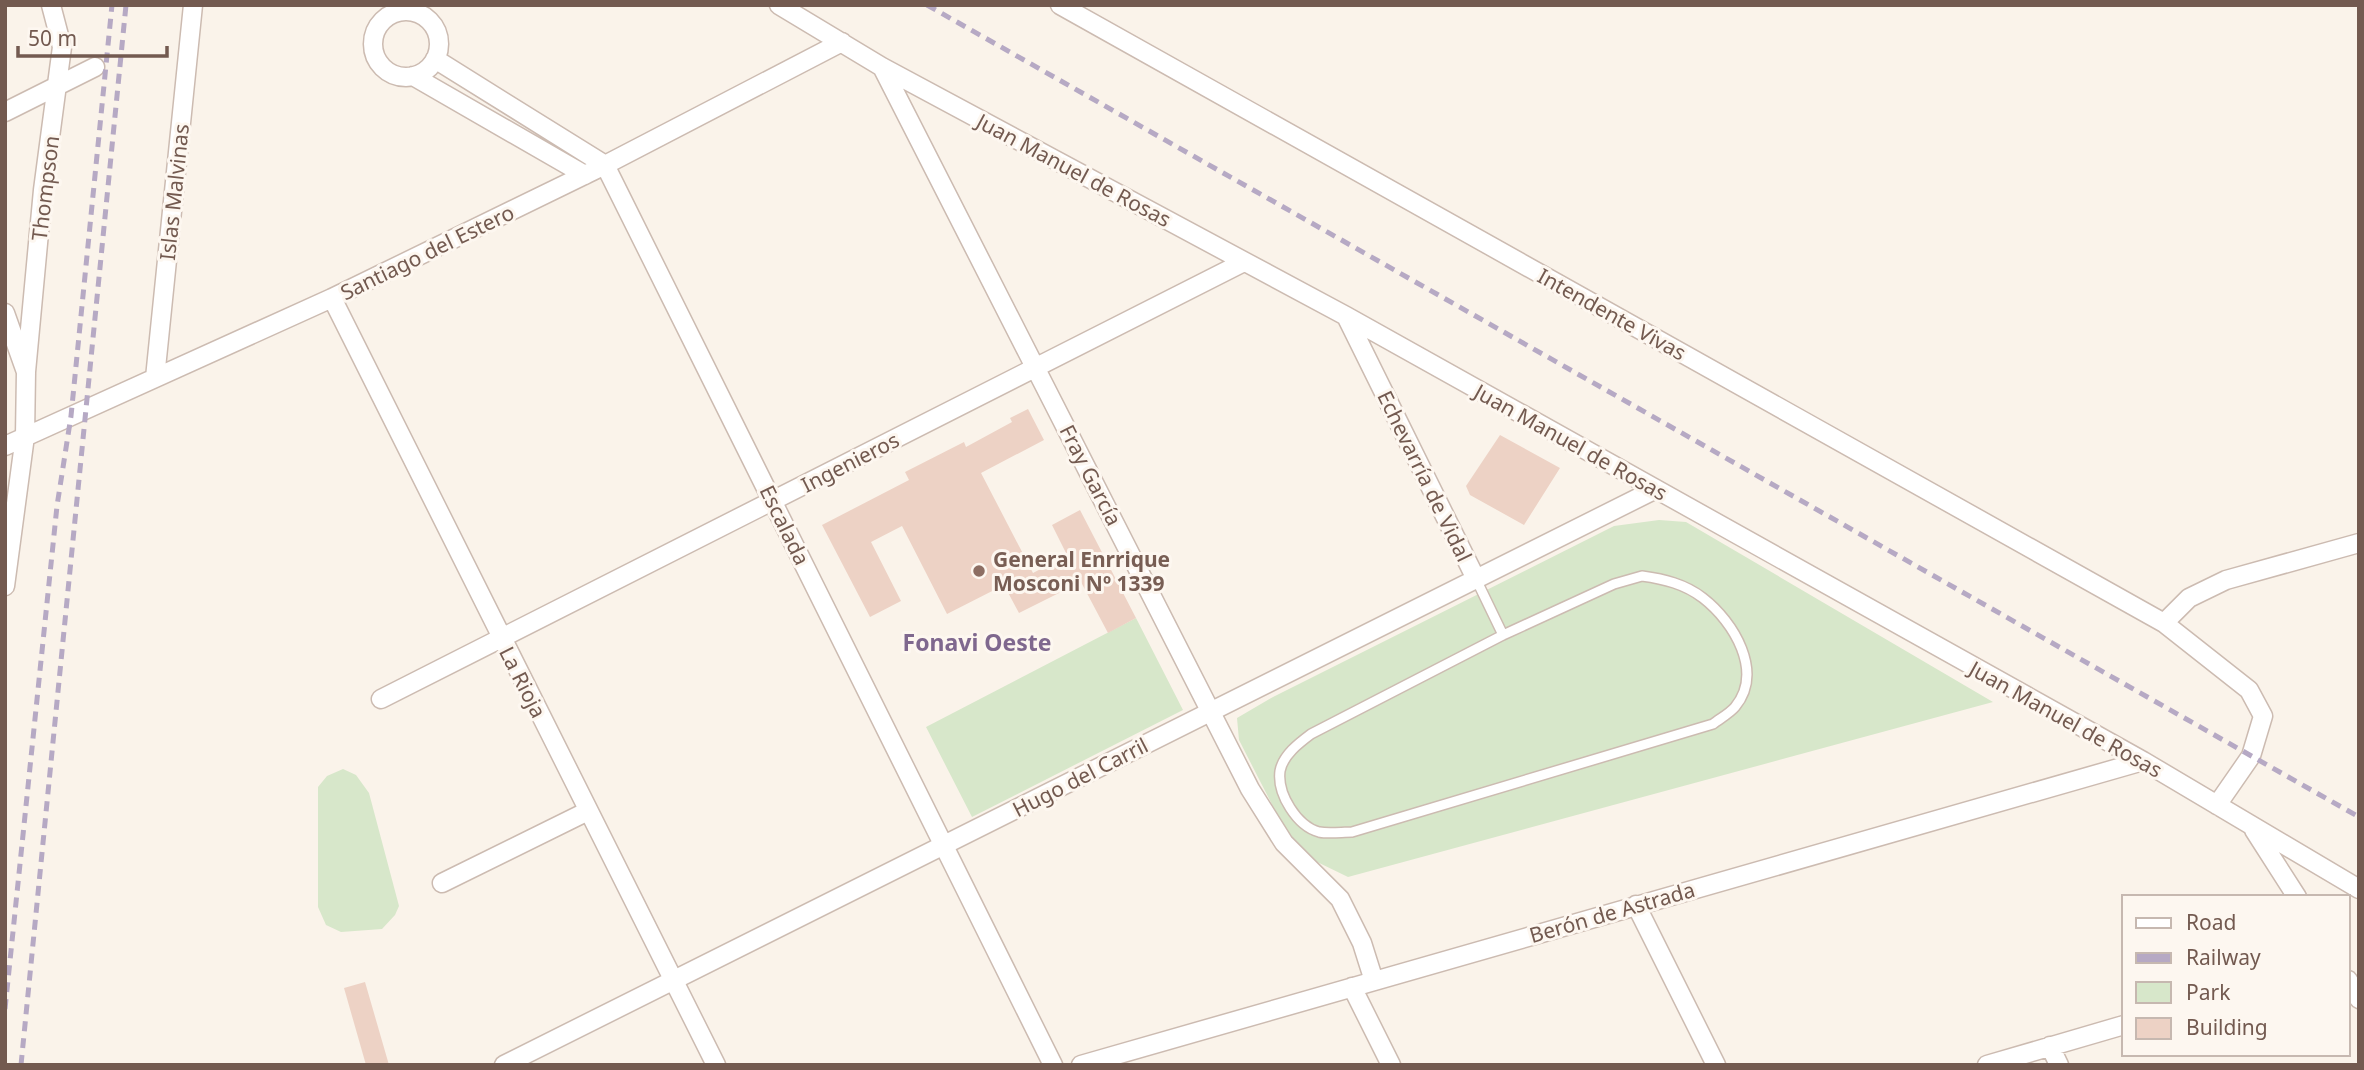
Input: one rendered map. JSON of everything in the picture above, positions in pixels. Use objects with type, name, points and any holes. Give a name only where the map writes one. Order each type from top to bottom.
[{"type":"street","name":"Thompson","points":[[25,436],[26,372],[43,190],[62,47],[51,5]]},
{"type":"street","name":"Islas Malvinas","points":[[155,378],[193,5]]},
{"type":"street","name":"Juan Manuel de Rosas","points":[[779,5],[882,66],[1346,316],[2143,761],[2359,888]]},
{"type":"street","name":"Intendente Vivas","points":[[1060,5],[2164,623]]},
{"type":"street","points":[[413,76],[430,67],[435,60],[439,41],[437,32],[426,17],[408,11],[390,15],[377,28],[373,47],[380,64],[395,75],[413,76],[585,175]]},
{"type":"street","name":"Santiago del Estero","points":[[5,446],[332,298],[605,165],[842,42]]},
{"type":"street","points":[[435,60],[605,165]]},
{"type":"street","name":"Fray García","points":[[882,66],[1250,789],[1284,843],[1340,899],[1362,943],[1374,981]]},
{"type":"street","points":[[5,112],[94,67]]},
{"type":"street","name":"Escalada","points":[[605,165],[1053,1065]]},
{"type":"street","name":"Ingenieros","points":[[381,699],[1244,262]]},
{"type":"street","name":"La Rioja","points":[[332,298],[716,1065]]},
{"type":"street","points":[[5,313],[26,372]]},
{"type":"street","name":"Echevarría de Vidal","points":[[1346,316],[1476,579]]},
{"type":"street","points":[[5,586],[25,436]]},
{"type":"street","name":"Hugo del Carril","points":[[504,1065],[1656,489]]},
{"type":"street","points":[[2217,805],[2251,756],[2263,716],[2249,690],[2164,623],[2189,598],[2226,580],[2359,543]]},
{"type":"street","name":"Berón de Astrada","points":[[1081,1065],[2143,761]]},
{"type":"street","points":[[443,883],[588,811]]},
{"type":"street","points":[[2252,827],[2296,895]]},
{"type":"street","points":[[1636,905],[1716,1065]]},
{"type":"street","points":[[2350,983],[2359,999]]},
{"type":"street","points":[[1352,987],[1391,1065]]},
{"type":"street","points":[[1987,1065],[2122,1025]]},
{"type":"street","points":[[2050,1046],[2059,1065]]},
{"type":"lane","points":[[1642,576],[1671,580],[1702,597],[1729,623],[1745,654],[1746,683],[1735,707],[1713,724],[1352,832],[1319,832],[1297,820],[1284,797],[1280,771],[1291,749],[1311,734],[1503,635],[1614,584],[1642,576]]},
{"type":"lane","name":"Echevarría de Vidal","points":[[1476,579],[1503,635]]},
{"type":"green space","points":[[1659,520],[1686,522],[1993,702],[1348,877],[1311,859],[1284,828],[1239,740],[1237,718],[1273,697],[1614,526]]},
{"type":"green space","points":[[1136,618],[1183,710],[972,817],[926,727]]},
{"type":"green space","points":[[343,769],[356,775],[369,793],[399,906],[395,915],[382,929],[341,932],[326,925],[318,907],[318,787],[327,776]]},
{"type":"building","points":[[1028,409],[1044,440],[981,473],[1033,573],[1067,555],[1052,525],[1080,510],[1136,618],[1108,633],[1081,582],[1019,613],[1004,585],[947,614],[902,526],[871,542],[901,601],[870,617],[822,525],[909,480],[905,472],[964,442],[966,447],[1012,422],[1010,418]]},
{"type":"building","points":[[1500,435],[1560,468],[1524,525],[1470,495],[1466,486]]},
{"type":"building","points":[[365,982],[389,1065],[366,1065],[344,988]]},
{"type":"railway","points":[[5,1009],[57,506],[71,416],[112,5]]},
{"type":"railway","points":[[21,1065],[126,5]]},
{"type":"railway","points":[[927,5],[2359,817]]},
{"type":"place","name":"General Enrrique Mosconi Nº 1339","points":[[979,571]]},
{"type":"district","name":"Fonavi Oeste","points":[[977,642]]}]
